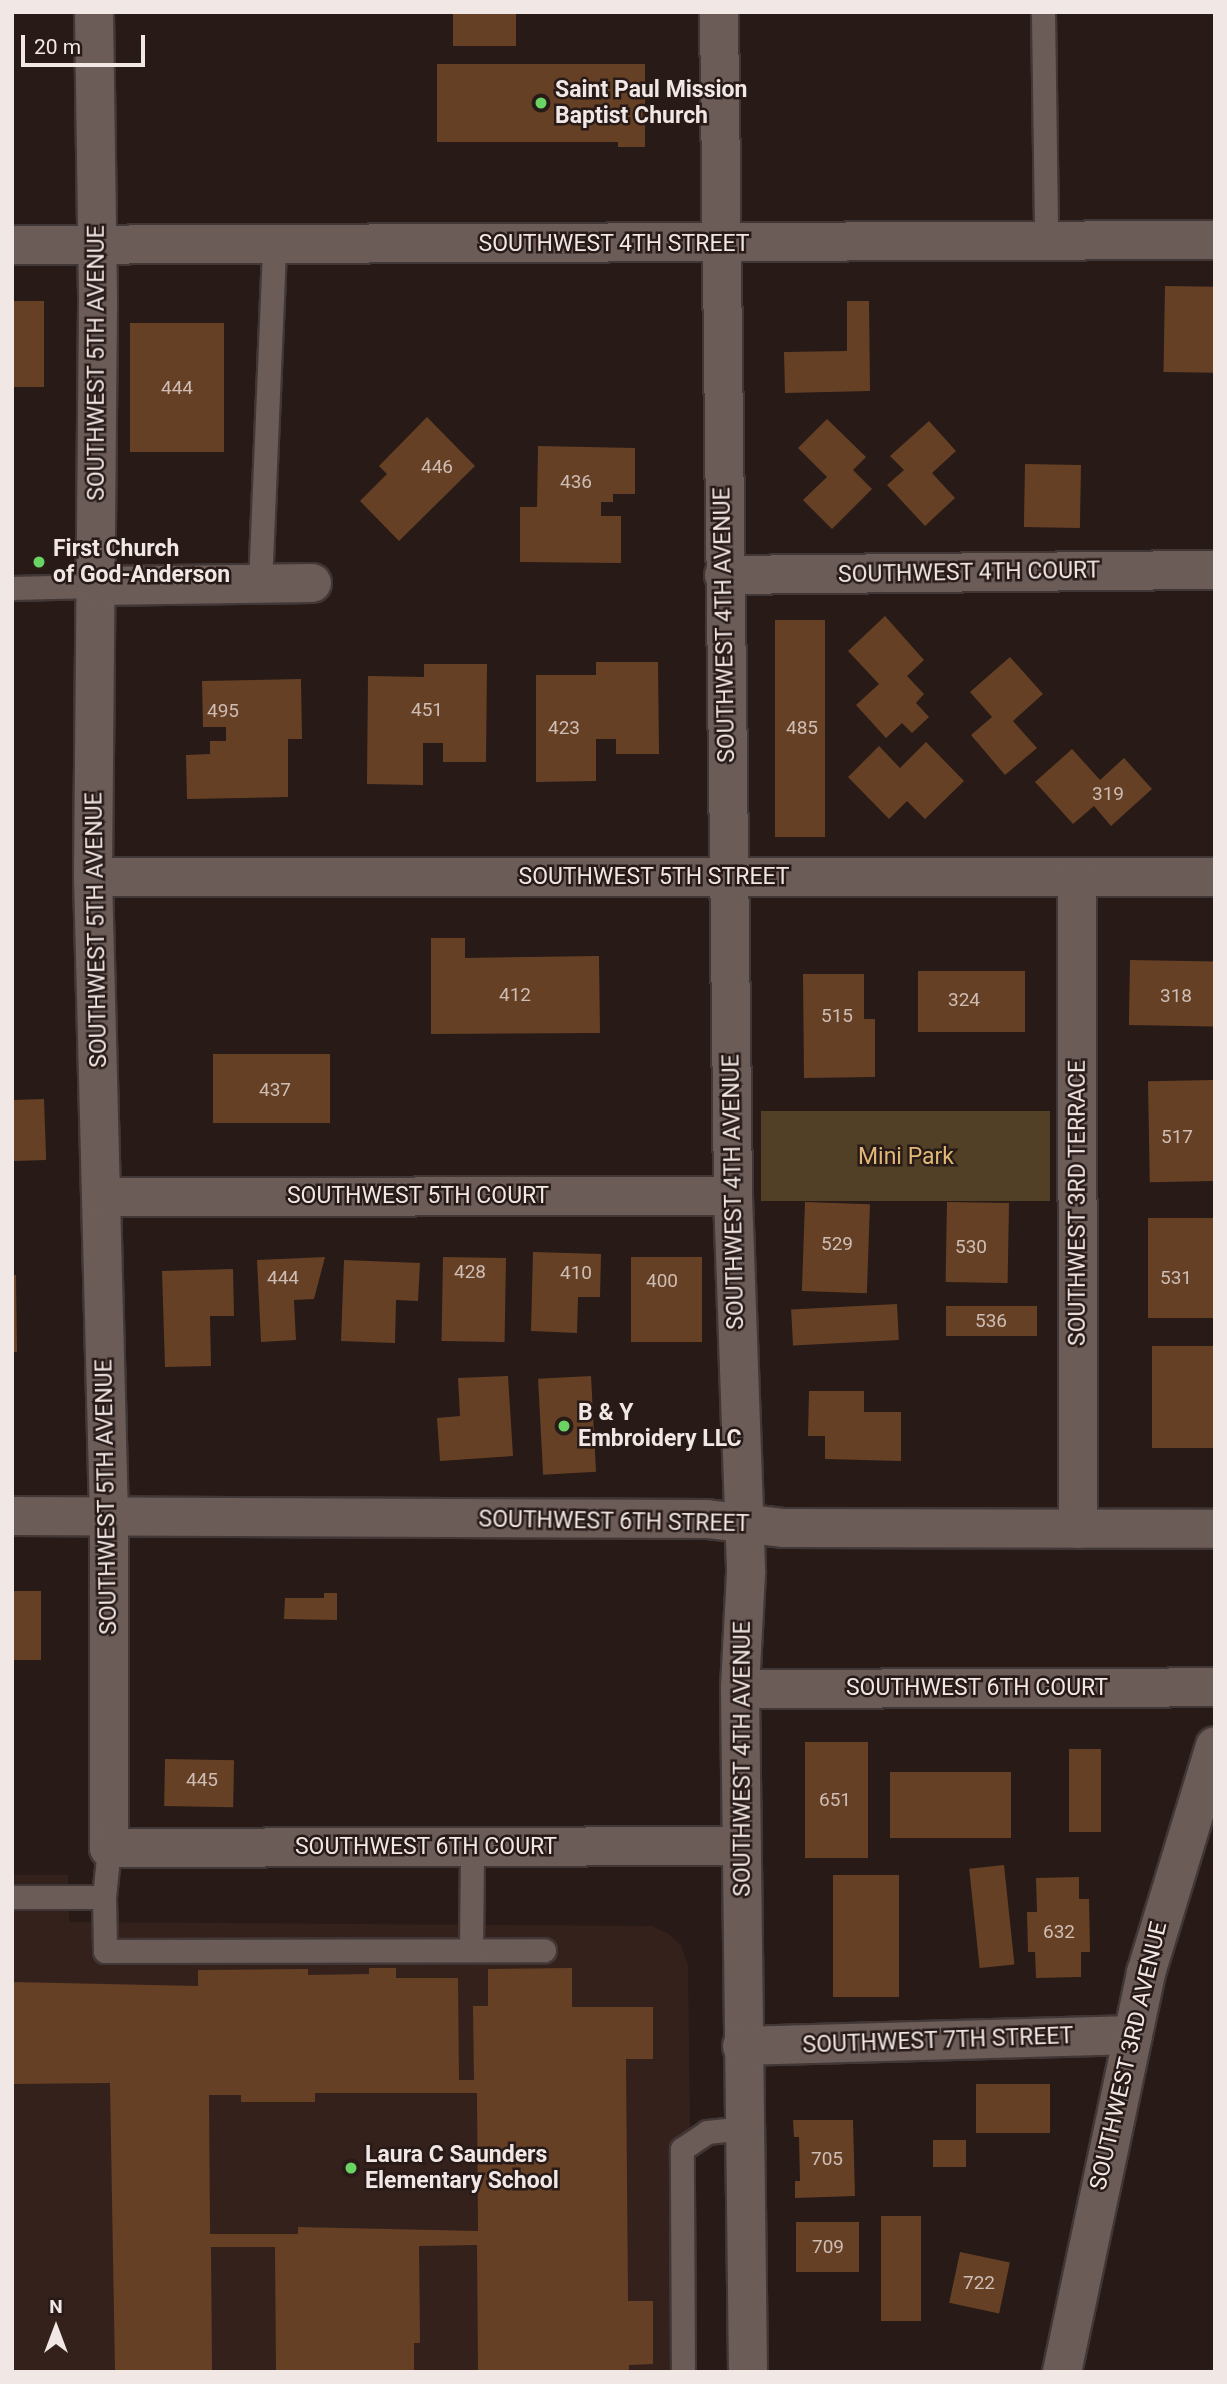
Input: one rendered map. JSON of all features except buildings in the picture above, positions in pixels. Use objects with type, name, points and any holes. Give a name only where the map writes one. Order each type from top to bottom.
[{"type":"street","name":"SOUTHWEST 5TH AVENUE","points":[[94,12],[98,244],[93,877],[109,1516],[109,1848]]},
{"type":"street","name":"SOUTHWEST 4TH AVENUE","points":[[719,12],[733,1196],[744,1523],[740,1689],[748,2372]]},
{"type":"street","name":"SOUTHWEST 4TH STREET","points":[[12,245],[1215,240]]},
{"type":"street","name":"SOUTHWEST 4TH COURT","points":[[724,575],[1215,570]]},
{"type":"street","points":[[96,586],[312,583]]},
{"type":"street","name":"SOUTHWEST 5TH STREET","points":[[93,877],[1215,877]]},
{"type":"street","name":"SOUTHWEST 3RD TERRACE","points":[[1077,877],[1078,1529]]},
{"type":"street","name":"SOUTHWEST 5TH COURT","points":[[103,1197],[733,1196]]},
{"type":"street","name":"SOUTHWEST 6TH STREET","points":[[12,1516],[693,1519],[785,1528],[1215,1530]]},
{"type":"street","name":"SOUTHWEST 6TH COURT","points":[[740,1689],[1215,1687]]},
{"type":"street","name":"SOUTHWEST 3RD AVENUE","points":[[1062,2372],[1133,2035],[1163,1909],[1215,1746]]},
{"type":"street","name":"SOUTHWEST 6TH COURT","points":[[109,1848],[743,1846]]},
{"type":"street","name":"SOUTHWEST 7TH STREET","points":[[743,2046],[1133,2035]]},
{"type":"lane","points":[[1043,12],[1046,241]]},
{"type":"lane","points":[[260,584],[274,244]]},
{"type":"lane","points":[[12,588],[96,586]]},
{"type":"lane","points":[[471,1847],[471,1950]]},
{"type":"lane","points":[[109,1848],[104,1896],[105,1951],[544,1950]]},
{"type":"lane","points":[[12,1896],[104,1896]]},
{"type":"lane","points":[[683,2372],[682,2149],[707,2132],[744,2128]]},
{"type":"shaded area","name":"Laura C Saunders Elementary School","points":[[12,1875],[68,1875],[69,1922],[652,1926],[669,1934],[681,1945],[688,1965],[693,2372],[12,2372]]},
{"type":"green space","name":"Mini Park","points":[[761,1111],[1050,1111],[1050,1201],[761,1201]]},
{"type":"place","name":"Saint Paul Mission Baptist Church","points":[[541,103]]},
{"type":"place","name":"First Church of God-Anderson","points":[[39,562]]},
{"type":"place","name":"B & Y Embroidery LLC","points":[[564,1426]]},
{"type":"place","name":"Laura C Saunders Elementary School","points":[[351,2168]]}]
